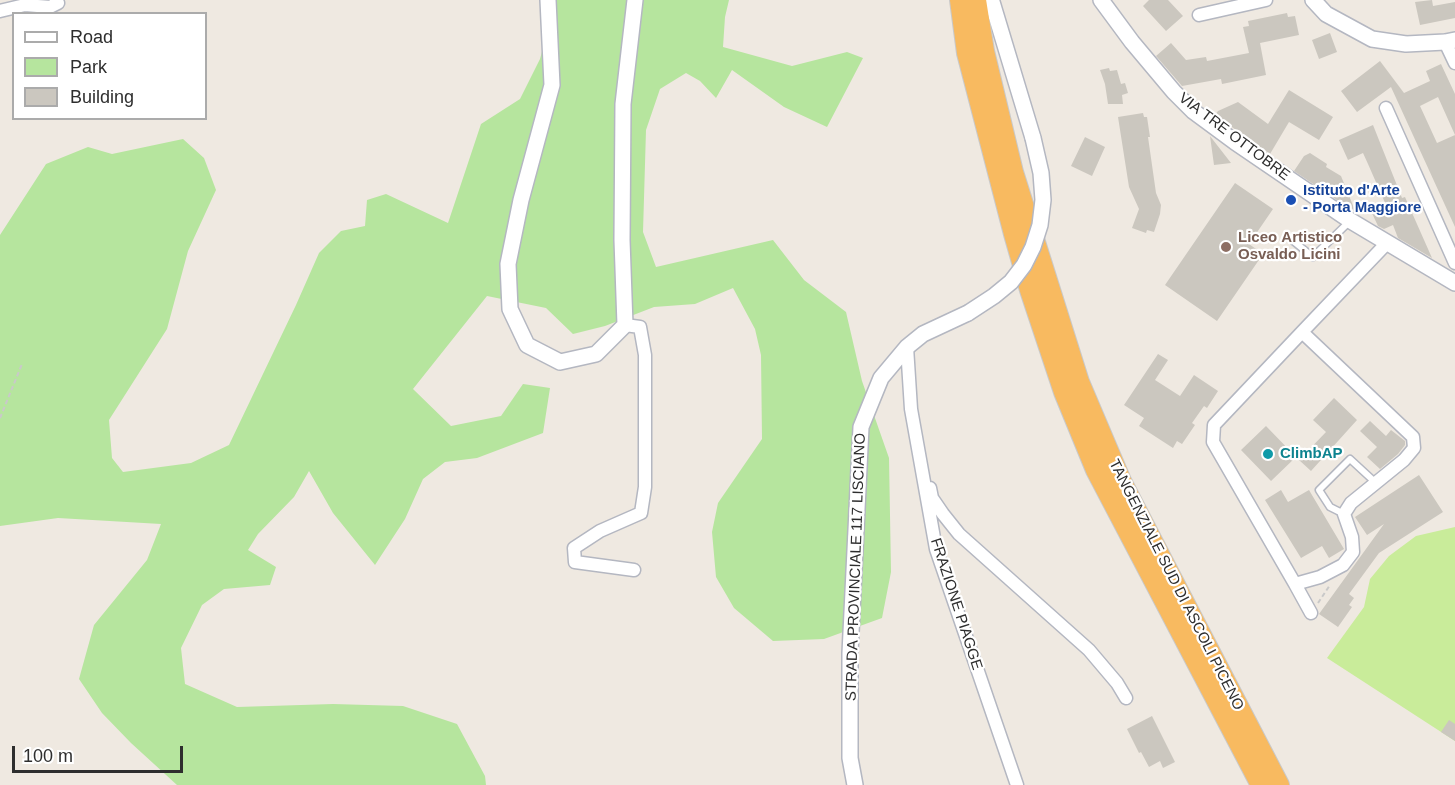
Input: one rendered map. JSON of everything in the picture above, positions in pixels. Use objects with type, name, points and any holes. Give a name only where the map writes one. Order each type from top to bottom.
[{"type":"highway","name":"TANGENZIALE SUD DI ASCOLI PICENO","points":[[960,0],[967,53],[988,137],[1030,290],[1064,392],[1096,470],[1261,785]]},
{"type":"highway","name":"TANGENZIALE SUD DI ASCOLI PICENO","points":[[984,1],[984,51],[1013,172],[1079,382],[1121,481],[1279,785]]},
{"type":"street","points":[[0,11],[25,5],[50,7],[58,3],[56,0]]},
{"type":"street","points":[[549,0],[552,85],[521,200],[508,264],[510,309],[528,345],[560,362],[596,354],[625,325],[622,240],[623,104],[635,0]]},
{"type":"street","name":"VIA TRE OTTOBRE","points":[[1101,0],[1153,67],[1193,111],[1351,221],[1455,283]]},
{"type":"street","points":[[1199,15],[1266,0]]},
{"type":"street","points":[[1313,0],[1326,14],[1372,39],[1406,44],[1450,41],[1455,63]]},
{"type":"street","name":"STRADA PROVINCIALE 117 LISCIANO","points":[[855,785],[850,758],[850,653],[861,427],[881,378],[907,347],[923,334],[968,313],[1011,282],[1034,247],[1040,225],[1043,200],[1041,173],[1033,138],[984,1]]},
{"type":"street","points":[[1386,108],[1455,263]]},
{"type":"street","points":[[1311,613],[1213,442],[1214,425],[1387,243]]},
{"type":"street","points":[[625,325],[640,327],[645,355],[645,487],[641,513],[600,531],[574,548],[575,562],[634,570]]},
{"type":"street","points":[[1295,584],[1320,577],[1343,565],[1353,552],[1352,537],[1344,514],[1351,503],[1404,460],[1414,448],[1413,437],[1302,332]]},
{"type":"street","name":"FRAZIONE PIAGGE","points":[[907,347],[911,409],[936,549],[1017,785]]},
{"type":"street","points":[[919,456],[932,498],[958,534],[1089,650],[1117,682],[1126,698]]},
{"type":"lane","points":[[1287,236],[1313,257],[1351,221]]},
{"type":"lane","points":[[1344,514],[1330,507],[1319,490],[1350,459],[1376,483]]},
{"type":"path","points":[[0,418],[22,364]]},
{"type":"path","points":[[1311,613],[1343,565]]},
{"type":"green space","points":[[556,0],[729,0],[725,17],[723,47],[792,66],[847,52],[863,58],[827,127],[784,107],[732,70],[716,98],[700,81],[686,73],[660,89],[646,130],[643,232],[656,267],[773,240],[804,280],[846,312],[862,381],[889,458],[891,572],[882,618],[824,639],[773,641],[734,608],[716,577],[712,532],[718,503],[762,439],[761,355],[755,329],[733,288],[695,304],[654,307],[605,326],[573,334],[546,308],[487,296],[413,389],[451,426],[501,416],[523,384],[550,388],[543,433],[477,458],[445,462],[423,479],[405,519],[375,565],[333,513],[309,471],[294,497],[258,534],[248,550],[276,567],[270,585],[224,589],[202,605],[181,648],[185,684],[237,707],[333,704],[403,706],[457,724],[485,776],[486,785],[177,785],[102,713],[79,679],[94,625],[147,560],[161,524],[58,518],[0,526],[0,235],[46,164],[88,147],[112,154],[183,139],[204,158],[216,190],[188,251],[167,329],[109,420],[112,458],[123,472],[191,463],[229,445],[319,253],[341,231],[365,226],[367,200],[386,194],[448,223],[481,124],[520,99],[540,59]]},
{"type":"green space","points":[[1455,527],[1455,741],[1327,658],[1364,607],[1370,579],[1389,556],[1416,536]]},
{"type":"building","points":[[1149,0],[1168,0],[1183,16],[1166,31],[1143,6]]},
{"type":"building","points":[[1432,0],[1433,6],[1455,2],[1455,18],[1420,25],[1415,2]]},
{"type":"building","points":[[1287,13],[1288,17],[1295,16],[1299,35],[1260,43],[1266,75],[1222,84],[1221,79],[1182,86],[1156,56],[1171,43],[1186,60],[1206,57],[1207,61],[1249,53],[1243,27],[1249,26],[1248,21]]},
{"type":"building","points":[[1330,33],[1337,52],[1319,59],[1312,40]]},
{"type":"building","points":[[1380,61],[1404,93],[1430,81],[1426,71],[1441,64],[1455,94],[1455,135],[1455,227],[1391,87],[1357,112],[1341,91]],"holes":[[[1438,97],[1455,135],[1437,143],[1420,106]]]},
{"type":"building","points":[[1109,68],[1110,71],[1117,70],[1121,84],[1125,83],[1128,93],[1122,95],[1123,104],[1108,104],[1100,70]]},
{"type":"building","points":[[1289,90],[1333,117],[1319,140],[1289,122],[1270,154],[1215,115],[1218,111],[1238,102],[1268,124]]},
{"type":"building","points":[[1143,113],[1144,117],[1147,117],[1156,193],[1161,205],[1154,232],[1147,230],[1146,233],[1132,228],[1139,209],[1129,187],[1118,117]]},
{"type":"building","points":[[1373,125],[1402,198],[1405,197],[1432,258],[1398,238],[1393,225],[1384,229],[1378,226],[1371,211],[1386,205],[1368,164],[1363,153],[1348,160],[1339,140]]},
{"type":"building","points":[[1210,136],[1231,163],[1214,165]]},
{"type":"building","points":[[1085,137],[1105,147],[1092,176],[1071,166]]},
{"type":"building","points":[[1310,153],[1341,176],[1356,213],[1294,171],[1304,156]]},
{"type":"building","points":[[1235,183],[1273,209],[1249,244],[1263,254],[1217,321],[1165,285]]},
{"type":"building","points":[[1158,354],[1168,360],[1155,380],[1180,396],[1194,375],[1218,391],[1207,408],[1204,406],[1192,423],[1195,425],[1182,444],[1177,441],[1173,448],[1139,426],[1144,418],[1124,405]]},
{"type":"building","points":[[1334,398],[1357,420],[1311,471],[1299,460],[1326,432],[1313,420]]},
{"type":"building","points":[[1370,421],[1386,436],[1391,430],[1405,441],[1405,445],[1398,454],[1380,469],[1367,457],[1377,447],[1360,431]]},
{"type":"building","name":"ClimbAP","points":[[1266,426],[1296,457],[1271,481],[1241,450]]},
{"type":"building","points":[[1419,475],[1443,512],[1379,553],[1349,594],[1354,598],[1349,605],[1352,607],[1338,627],[1319,614],[1384,524],[1367,535],[1355,517]]},
{"type":"building","points":[[1281,490],[1288,502],[1309,490],[1344,549],[1329,558],[1322,546],[1301,558],[1265,500]]},
{"type":"building","points":[[1152,716],[1175,762],[1163,768],[1160,761],[1149,767],[1127,729]]},
{"type":"building","points":[[1449,720],[1455,724],[1455,741],[1441,732]]},
{"type":"place","name":"Istituto d'Arte - Porta Maggiore","points":[[1291,200]]},
{"type":"place","name":"Liceo Artistico Osvaldo Licini","points":[[1226,247]]},
{"type":"place","name":"ClimbAP","points":[[1268,454]]}]
